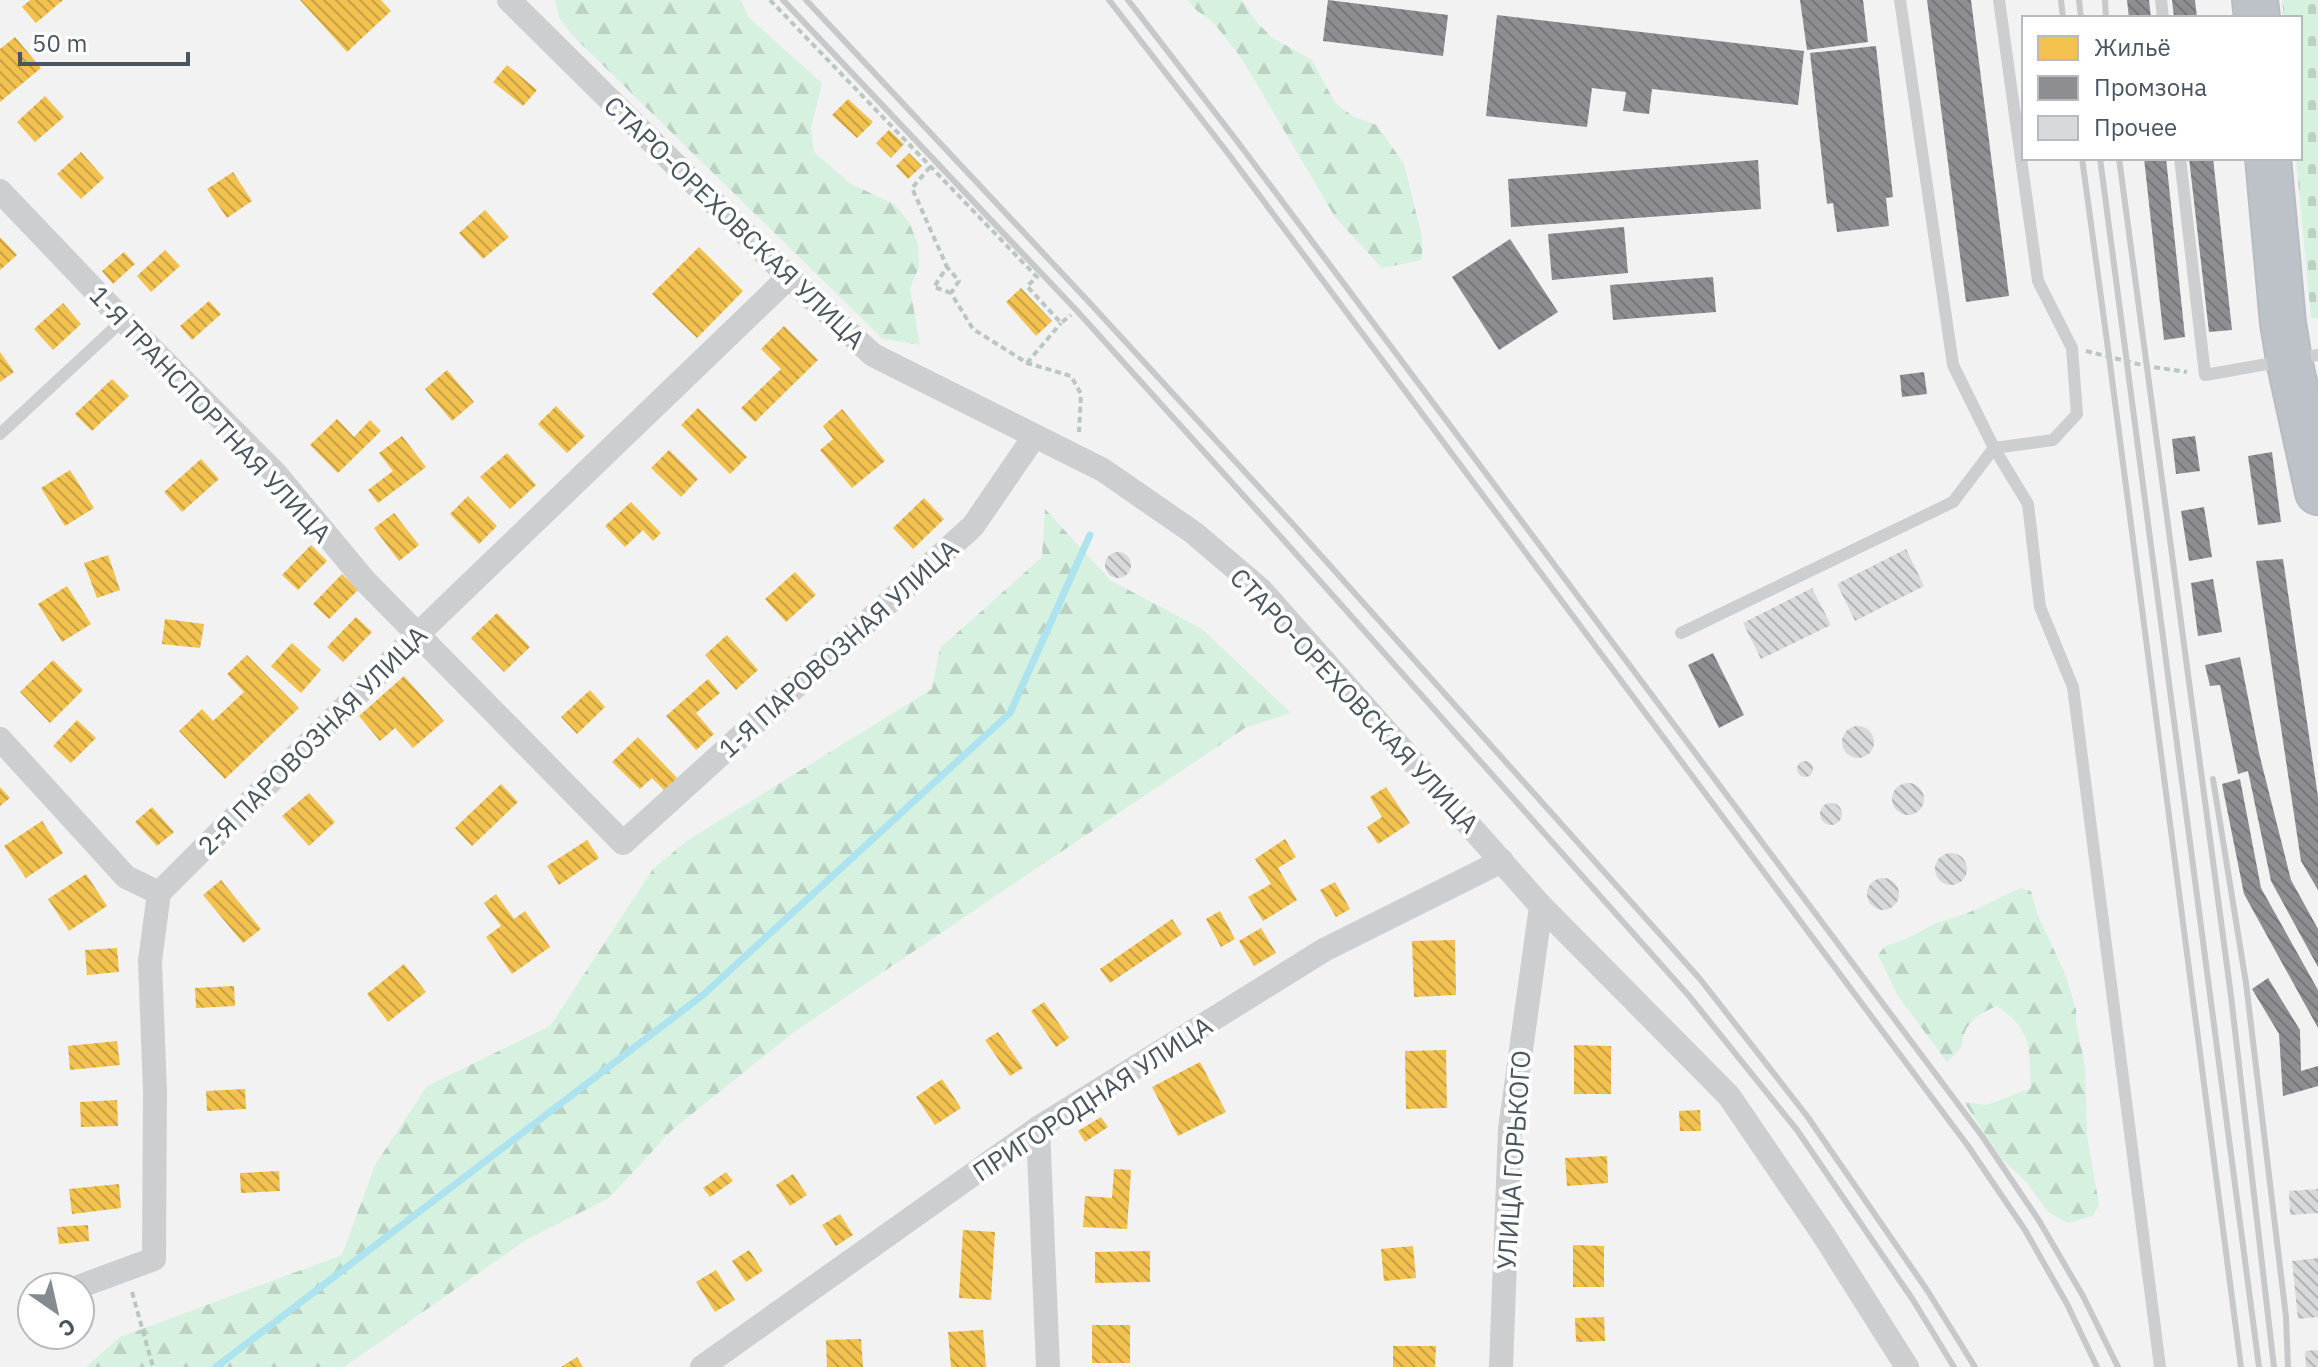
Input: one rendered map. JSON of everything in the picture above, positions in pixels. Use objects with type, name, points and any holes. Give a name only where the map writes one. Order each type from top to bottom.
[{"type":"highway","points":[[2268,160],[2278,271],[2303,357],[2318,492]]},
{"type":"street","name":"СТАРО-ОРЕХОВСКАЯ УЛИЦА","points":[[509,0],[789,277],[873,355],[1103,470],[1194,533],[1261,590],[1541,906],[1729,1096],[1823,1234],[1907,1367]]},
{"type":"street","name":"1-Я ТРАНСПОРТНАЯ УЛИЦА","points":[[0,191],[276,474],[365,581],[623,843]]},
{"type":"street","name":"2-Я ПАРОВОЗНАЯ УЛИЦА","points":[[159,893],[418,634],[789,277]]},
{"type":"street","name":"1-Я ПАРОВОЗНАЯ УЛИЦА","points":[[623,843],[973,526],[1034,437]]},
{"type":"street","points":[[0,739],[126,877],[159,893],[150,961],[155,1092],[154,1259],[96,1281]]},
{"type":"street","name":"ПРИГОРОДНАЯ УЛИЦА","points":[[702,1367],[1038,1128],[1324,950],[1502,861]]},
{"type":"street","name":"УЛИЦА ГОРЬКОГО","points":[[1501,1367],[1510,1129],[1541,906]]},
{"type":"street","points":[[1038,1128],[1048,1367]]},
{"type":"lane","points":[[1900,0],[1953,365],[1994,448],[2028,504],[2040,607],[2073,687],[2160,1367]]},
{"type":"lane","points":[[1681,633],[1953,502],[1994,448],[2053,440],[2077,414],[2072,348],[2038,281],[1999,0]]},
{"type":"lane","points":[[2180,160],[2205,375],[2303,357]]},
{"type":"lane","points":[[0,434],[123,320]]},
{"type":"path","points":[[770,0],[1037,277],[1027,286],[1061,323]]},
{"type":"path","points":[[930,167],[912,188],[947,267],[959,281],[951,293]]},
{"type":"path","points":[[947,267],[934,287],[951,293],[973,329],[1027,363],[1071,376],[1081,394],[1078,458]]},
{"type":"path","points":[[1027,363],[1071,315]]},
{"type":"path","points":[[2072,348],[2146,366],[2205,375]]},
{"type":"path","points":[[126,1270],[153,1367]]},
{"type":"green space","points":[[555,0],[741,0],[749,18],[822,83],[811,128],[814,152],[851,184],[894,204],[909,222],[918,244],[919,267],[910,288],[920,345],[883,339],[572,35],[559,17]]},
{"type":"green space","points":[[1188,0],[1242,0],[1271,37],[1312,60],[1335,103],[1354,117],[1377,125],[1404,164],[1422,237],[1422,260],[1382,268],[1335,217],[1242,59],[1214,23]]},
{"type":"green space","points":[[2282,0],[2318,0],[2318,318],[2311,318],[2296,160],[2302,160],[2302,16],[2284,16]]},
{"type":"green space","points":[[1045,509],[1110,580],[1202,629],[1291,713],[1245,728],[794,1032],[672,1130],[609,1198],[526,1240],[344,1367],[86,1367],[120,1337],[342,1255],[375,1165],[427,1086],[550,1026],[653,869],[688,840],[932,689],[940,648],[1042,557]]},
{"type":"green space","points":[[2020,888],[2031,891],[2037,913],[2066,976],[2076,1010],[2085,1067],[2087,1135],[2099,1205],[2093,1216],[2068,1223],[2048,1212],[2027,1183],[2002,1159],[1964,1102],[1987,1105],[2031,1088],[2029,1051],[2023,1032],[1997,1006],[1972,1021],[1965,1032],[1962,1047],[1947,1062],[1898,996],[1878,955],[1885,946],[1936,923],[1968,913]]},
{"type":"building: Жильё","points":[[30,0],[63,0],[36,23],[22,7]]},
{"type":"building: Жильё","points":[[300,0],[381,0],[391,11],[347,52]]},
{"type":"building: Жильё","points":[[15,37],[41,68],[0,102],[0,49]]},
{"type":"building: Жильё","points":[[507,65],[537,90],[523,106],[493,82]]},
{"type":"building: Жильё","points":[[45,96],[64,117],[35,142],[17,122]]},
{"type":"building: Жильё","points":[[848,99],[873,122],[857,138],[832,115]]},
{"type":"building: Жильё","points":[[889,130],[904,144],[891,158],[876,143]]},
{"type":"building: Жильё","points":[[81,152],[104,178],[81,199],[57,174]]},
{"type":"building: Жильё","points":[[909,153],[922,166],[908,179],[896,166]]},
{"type":"building: Жильё","points":[[233,172],[252,201],[227,218],[207,189]]},
{"type":"building: Жильё","points":[[485,210],[509,237],[483,259],[459,233]]},
{"type":"building: Жильё","points":[[0,237],[17,255],[0,270]]},
{"type":"building: Жильё","points":[[699,247],[743,291],[697,338],[652,294]]},
{"type":"building: Жильё","points":[[165,250],[180,266],[151,292],[137,276]]},
{"type":"building: Жильё","points":[[124,252],[135,264],[113,284],[102,271]]},
{"type":"building: Жильё","points":[[1021,288],[1052,321],[1036,336],[1006,302]]},
{"type":"building: Жильё","points":[[209,301],[221,314],[192,340],[180,326]]},
{"type":"building: Жильё","points":[[63,303],[81,324],[53,350],[34,329]]},
{"type":"building: Жильё","points":[[784,326],[818,360],[755,422],[741,408],[781,369],[761,349]]},
{"type":"building: Жильё","points":[[0,352],[14,372],[0,382]]},
{"type":"building: Жильё","points":[[447,370],[474,402],[452,421],[425,389]]},
{"type":"building: Жильё","points":[[112,379],[129,396],[92,431],[75,414]]},
{"type":"building: Жильё","points":[[556,406],[585,436],[567,453],[538,424]]},
{"type":"building: Жильё","points":[[698,408],[747,457],[730,474],[681,425]]},
{"type":"building: Жильё","points":[[842,409],[885,461],[852,488],[820,450],[833,439],[823,426]]},
{"type":"building: Жильё","points":[[337,419],[354,437],[370,420],[381,431],[338,473],[310,445]]},
{"type":"building: Жильё","points":[[402,436],[426,467],[378,503],[368,490],[393,471],[379,453]]},
{"type":"building: Жильё","points":[[669,450],[698,479],[681,497],[651,468]]},
{"type":"building: Жильё","points":[[507,453],[536,485],[510,509],[480,477]]},
{"type":"building: Жильё","points":[[201,459],[219,479],[182,512],[164,492]]},
{"type":"building: Жильё","points":[[70,470],[94,508],[65,526],[41,488]]},
{"type":"building: Жильё","points":[[468,496],[497,526],[479,544],[450,514]]},
{"type":"building: Жильё","points":[[924,498],[944,519],[913,549],[893,528]]},
{"type":"building: Жильё","points":[[631,502],[661,533],[653,541],[643,530],[625,547],[605,526]]},
{"type":"building: Жильё","points":[[394,513],[419,545],[399,561],[374,528]]},
{"type":"building: Жильё","points":[[311,545],[327,561],[298,590],[282,575]]},
{"type":"building: Жильё","points":[[108,555],[120,590],[97,598],[84,563]]},
{"type":"building: Жильё","points":[[795,572],[816,595],[786,622],[765,599]]},
{"type":"building: Жильё","points":[[342,574],[358,590],[329,619],[313,604]]},
{"type":"building: Жильё","points":[[67,586],[91,624],[62,642],[38,604]]},
{"type":"building: Жильё","points":[[497,613],[530,647],[504,672],[471,638]]},
{"type":"building: Жильё","points":[[356,617],[372,632],[343,662],[327,647]]},
{"type":"building: Жильё","points":[[165,619],[204,624],[200,648],[162,644]]},
{"type":"building: Жильё","points":[[727,635],[758,670],[736,690],[705,655]]},
{"type":"building: Жильё","points":[[292,643],[321,670],[301,693],[271,666]]},
{"type":"building: Жильё","points":[[247,655],[299,708],[225,779],[179,731],[202,709],[213,721],[244,692],[227,674]]},
{"type":"building: Жильё","points":[[53,660],[83,690],[50,723],[20,692]]},
{"type":"building: Жильё","points":[[404,676],[444,721],[413,748],[395,728],[380,741],[359,716]]},
{"type":"building: Жильё","points":[[708,679],[720,693],[696,713],[714,734],[696,750],[666,716]]},
{"type":"building: Жильё","points":[[590,690],[605,707],[577,734],[561,717]]},
{"type":"building: Жильё","points":[[77,720],[96,738],[71,763],[53,746]]},
{"type":"building: Жильё","points":[[638,737],[678,779],[665,791],[652,778],[640,789],[612,762]]},
{"type":"building: Жильё","points":[[501,784],[518,802],[472,846],[455,828]]},
{"type":"building: Жильё","points":[[0,787],[10,798],[0,806]]},
{"type":"building: Жильё","points":[[1386,787],[1410,823],[1378,844],[1367,827],[1382,817],[1370,797]]},
{"type":"building: Жильё","points":[[309,793],[335,822],[309,846],[282,816]]},
{"type":"building: Жильё","points":[[152,807],[174,832],[157,846],[135,822]]},
{"type":"building: Жильё","points":[[42,821],[63,853],[26,878],[4,846]]},
{"type":"building: Жильё","points":[[1285,839],[1296,857],[1278,868],[1297,900],[1263,921],[1248,897],[1271,884],[1255,859]]},
{"type":"building: Жильё","points":[[587,840],[599,858],[559,885],[547,866]]},
{"type":"building: Жильё","points":[[86,874],[107,906],[69,931],[48,899]]},
{"type":"building: Жильё","points":[[221,880],[261,929],[243,943],[203,895]]},
{"type":"building: Жильё","points":[[1335,882],[1350,909],[1336,917],[1320,890]]},
{"type":"building: Жильё","points":[[496,894],[514,919],[525,911],[550,947],[512,974],[486,937],[501,926],[484,903]]},
{"type":"building: Жильё","points":[[1220,911],[1235,939],[1221,947],[1206,919]]},
{"type":"building: Жильё","points":[[1172,919],[1182,934],[1110,983],[1100,969]]},
{"type":"building: Жильё","points":[[1261,928],[1276,953],[1254,966],[1239,941]]},
{"type":"building: Жильё","points":[[1455,940],[1456,995],[1414,997],[1412,941]]},
{"type":"building: Жильё","points":[[117,948],[119,972],[87,975],[85,950]]},
{"type":"building: Жильё","points":[[404,964],[426,992],[388,1022],[367,994]]},
{"type":"building: Жильё","points":[[234,986],[235,1006],[196,1008],[195,988]]},
{"type":"building: Жильё","points":[[1044,1002],[1069,1038],[1056,1047],[1031,1011]]},
{"type":"building: Жильё","points":[[998,1032],[1023,1068],[1010,1076],[985,1040]]},
{"type":"building: Жильё","points":[[117,1041],[120,1065],[70,1070],[68,1046]]},
{"type":"building: Жильё","points":[[1574,1045],[1611,1046],[1611,1094],[1574,1094]]},
{"type":"building: Жильё","points":[[1446,1050],[1447,1108],[1406,1109],[1405,1051]]},
{"type":"building: Жильё","points":[[1200,1062],[1226,1112],[1178,1136],[1152,1087]]},
{"type":"building: Жильё","points":[[942,1079],[961,1108],[935,1125],[916,1097]]},
{"type":"building: Жильё","points":[[245,1089],[246,1109],[207,1111],[206,1091]]},
{"type":"building: Жильё","points":[[117,1100],[118,1126],[81,1127],[80,1102]]},
{"type":"building: Жильё","points":[[1700,1110],[1701,1131],[1680,1131],[1679,1111]]},
{"type":"building: Жильё","points":[[1101,1117],[1108,1127],[1085,1142],[1078,1131]]},
{"type":"building: Жильё","points":[[1607,1156],[1608,1183],[1567,1186],[1565,1158]]},
{"type":"building: Жильё","points":[[1114,1169],[1131,1170],[1127,1229],[1083,1227],[1085,1196],[1112,1198]]},
{"type":"building: Жильё","points":[[279,1171],[280,1191],[241,1193],[240,1173]]},
{"type":"building: Жильё","points":[[726,1172],[733,1181],[710,1197],[703,1188]]},
{"type":"building: Жильё","points":[[793,1174],[807,1195],[790,1206],[776,1185]]},
{"type":"building: Жильё","points":[[119,1184],[121,1208],[72,1214],[69,1189]]},
{"type":"building: Жильё","points":[[840,1214],[853,1235],[836,1246],[822,1225]]},
{"type":"building: Жильё","points":[[88,1225],[89,1241],[59,1244],[57,1227]]},
{"type":"building: Жильё","points":[[963,1230],[995,1232],[991,1300],[959,1298]]},
{"type":"building: Жильё","points":[[1573,1245],[1604,1246],[1604,1287],[1573,1287]]},
{"type":"building: Жильё","points":[[1413,1246],[1416,1278],[1384,1281],[1381,1249]]},
{"type":"building: Жильё","points":[[749,1250],[763,1271],[746,1282],[732,1261]]},
{"type":"building: Жильё","points":[[1150,1251],[1150,1282],[1095,1283],[1095,1252]]},
{"type":"building: Жильё","points":[[716,1270],[735,1300],[715,1312],[696,1282]]},
{"type":"building: Жильё","points":[[1604,1317],[1605,1341],[1576,1342],[1575,1318]]},
{"type":"building: Жильё","points":[[1092,1325],[1130,1325],[1130,1363],[1092,1363]]},
{"type":"building: Жильё","points":[[983,1330],[986,1367],[951,1367],[948,1332]]},
{"type":"building: Жильё","points":[[861,1339],[863,1367],[827,1367],[826,1340]]},
{"type":"building: Жильё","points":[[1393,1346],[1436,1346],[1435,1367],[1393,1367]]},
{"type":"building: Жильё","points":[[577,1357],[583,1367],[561,1367]]},
{"type":"building: Промзона","points":[[1328,0],[1448,15],[1443,56],[1323,41]]},
{"type":"building: Промзона","points":[[1800,0],[1863,0],[1868,42],[1807,50]]},
{"type":"building: Промзона","points":[[1927,0],[1971,0],[2009,296],[1966,302]]},
{"type":"building: Промзона","points":[[2127,0],[2149,0],[2151,16],[2129,16]]},
{"type":"building: Промзона","points":[[2172,0],[2195,0],[2197,16],[2174,16]]},
{"type":"building: Промзона","points":[[1497,15],[1804,51],[1798,105],[1652,89],[1649,114],[1623,111],[1626,92],[1592,88],[1587,127],[1486,116]]},
{"type":"building: Промзона","points":[[1876,46],[1893,197],[1886,198],[1889,226],[1837,232],[1833,203],[1827,204],[1810,53]]},
{"type":"building: Промзона","points":[[1758,160],[1761,209],[1511,227],[1508,179]]},
{"type":"building: Промзона","points":[[2144,160],[2166,160],[2185,337],[2164,340]]},
{"type":"building: Промзона","points":[[2189,160],[2213,160],[2232,330],[2209,332]]},
{"type":"building: Промзона","points":[[1624,227],[1628,273],[1552,280],[1548,234]]},
{"type":"building: Промзона","points":[[1510,239],[1558,312],[1499,350],[1452,277]]},
{"type":"building: Промзона","points":[[1713,277],[1716,312],[1613,320],[1610,285]]},
{"type":"building: Промзона","points":[[1924,372],[1927,394],[1902,397],[1900,375]]},
{"type":"building: Промзона","points":[[2195,436],[2200,471],[2176,474],[2172,439]]},
{"type":"building: Промзона","points":[[2272,452],[2281,522],[2258,525],[2248,456]]},
{"type":"building: Промзона","points":[[2204,507],[2212,557],[2189,561],[2181,511]]},
{"type":"building: Промзона","points":[[2283,559],[2318,797],[2318,890],[2301,861],[2256,561]]},
{"type":"building: Промзона","points":[[2213,579],[2222,632],[2198,636],[2191,583]]},
{"type":"building: Промзона","points":[[1713,653],[1744,715],[1719,728],[1688,665]]},
{"type":"building: Промзона","points":[[2240,657],[2259,753],[2291,880],[2318,929],[2318,967],[2271,881],[2248,771],[2238,774],[2220,685],[2210,686],[2205,665]]},
{"type":"building: Промзона","points":[[2240,779],[2261,888],[2318,990],[2318,1028],[2244,894],[2222,784]]},
{"type":"building: Промзона","points":[[2268,978],[2300,1030],[2301,1071],[2318,1066],[2318,1086],[2283,1096],[2279,1034],[2252,989]]},
{"type":"building: Прочее","points":[[1906,549],[1924,586],[1855,621],[1837,584]]},
{"type":"building: Прочее","points":[[1118,552],[1127,556],[1131,565],[1127,574],[1118,578],[1109,574],[1105,565],[1109,556]]},
{"type":"building: Прочее","points":[[1812,588],[1831,625],[1761,659],[1743,623]]},
{"type":"building: Прочее","points":[[1858,726],[1869,731],[1874,742],[1869,753],[1858,758],[1847,753],[1842,742],[1847,731]]},
{"type":"building: Прочее","points":[[1805,761],[1811,763],[1811,775],[1805,777],[1799,775],[1797,769],[1799,763]]},
{"type":"building: Прочее","points":[[1908,783],[1919,788],[1924,799],[1919,810],[1908,815],[1897,810],[1892,799],[1897,788]]},
{"type":"building: Прочее","points":[[1831,803],[1842,814],[1831,825],[1820,814]]},
{"type":"building: Прочее","points":[[1951,853],[1962,858],[1967,869],[1962,880],[1951,885],[1940,880],[1935,869],[1940,858]]},
{"type":"building: Прочее","points":[[1883,878],[1894,883],[1899,894],[1894,905],[1883,910],[1872,905],[1867,894],[1872,883]]},
{"type":"building: Прочее","points":[[2318,1189],[2318,1213],[2290,1215],[2289,1191]]},
{"type":"building: Прочее","points":[[2318,1258],[2318,1317],[2298,1319],[2292,1261]]},
{"type":"building: Прочее","points":[[2318,1350],[2318,1367],[2306,1367],[2305,1351]]},
{"type":"waterway","points":[[216,1367],[703,995],[1010,713],[1090,535]]},
{"type":"railway","points":[[783,0],[1078,312],[1689,996],[1797,1130],[1913,1300],[1954,1367]]},
{"type":"railway","points":[[806,0],[1291,522],[1700,979],[1807,1116],[1927,1290],[1975,1367]]},
{"type":"railway","points":[[1109,0],[1227,152],[1968,1146],[2025,1230],[2067,1304],[2097,1367]]},
{"type":"railway","points":[[1128,0],[1982,1136],[2038,1219],[2083,1296],[2118,1367]]},
{"type":"railway","points":[[2061,0],[2063,16]]},
{"type":"railway","points":[[2079,0],[2081,16]]},
{"type":"railway","points":[[2105,0],[2106,16]]},
{"type":"railway","points":[[2082,160],[2241,1367]]},
{"type":"railway","points":[[2100,160],[2259,1367]]},
{"type":"railway","points":[[2119,160],[2231,996],[2274,1367]]},
{"type":"railway","points":[[2213,779],[2246,983],[2286,1317],[2288,1367]]}]
